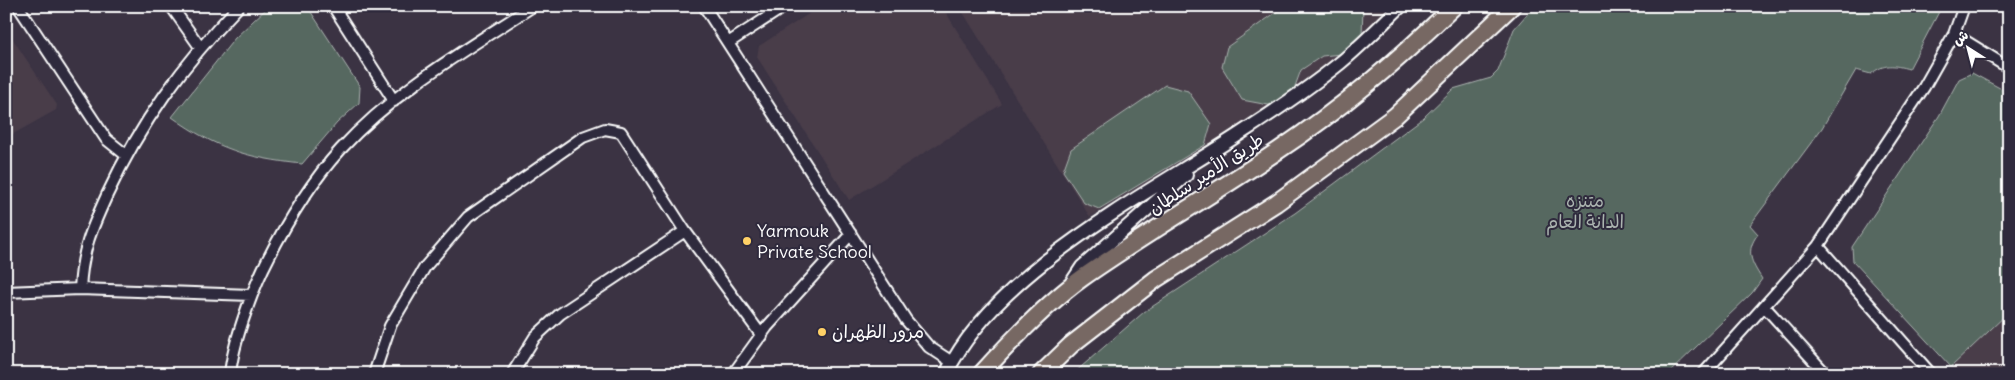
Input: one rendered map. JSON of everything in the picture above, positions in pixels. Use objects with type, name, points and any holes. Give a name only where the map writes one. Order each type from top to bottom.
[{"type":"main road","name":"طريق الأمير سلطان","points":[[981,374],[1006,346],[1081,279],[1226,186],[1334,112],[1381,74],[1454,6]]},
{"type":"main road","points":[[1041,374],[1071,345],[1156,278],[1276,203],[1395,116],[1512,6]]},
{"type":"street","points":[[18,6],[106,139],[126,155]]},
{"type":"street","points":[[172,6],[200,47]]},
{"type":"street","points":[[80,289],[81,261],[87,240],[126,155],[156,108],[200,47],[239,6]]},
{"type":"street","points":[[333,6],[394,101]]},
{"type":"street","points":[[230,374],[251,296],[276,244],[308,189],[342,148],[394,101],[518,10],[533,6]]},
{"type":"street","points":[[704,6],[906,320],[929,348],[952,362]]},
{"type":"street","points":[[728,43],[786,6]]},
{"type":"street","points":[[946,374],[952,362],[988,312],[1047,261],[1106,218],[1292,99],[1340,63],[1401,6]]},
{"type":"street","points":[[1703,374],[1818,246],[1918,96],[1954,34],[1964,6]]},
{"type":"street","points":[[1954,34],[2009,68]]},
{"type":"street","points":[[374,374],[390,326],[425,267],[468,217],[583,137],[604,129],[621,132],[685,231],[762,336]]},
{"type":"street","points":[[1066,292],[1082,267],[1215,150]]},
{"type":"street","points":[[512,374],[535,337],[560,314],[685,231]]},
{"type":"street","points":[[733,374],[762,336],[851,234]]},
{"type":"street","points":[[1818,246],[1931,374]]},
{"type":"street","points":[[6,292],[80,289],[251,296]]},
{"type":"street","points":[[1764,306],[1826,374]]},
{"type":"shaded area","points":[[821,6],[942,6],[1002,104],[849,200],[757,57],[759,46]]},
{"type":"shaded area","points":[[959,6],[1395,6],[1338,59],[1274,106],[1090,217]]},
{"type":"shaded area","points":[[6,29],[57,105],[56,110],[6,138]]},
{"type":"shaded area","points":[[2009,312],[2009,374],[1957,374],[1951,367]]},
{"type":"green space","points":[[269,6],[307,6],[360,87],[359,103],[337,123],[302,164],[265,159],[233,150],[204,137],[172,117],[235,38]]},
{"type":"green space","points":[[1285,6],[1363,6],[1362,35],[1341,54],[1322,56],[1301,70],[1294,89],[1274,106],[1242,100],[1222,67],[1227,47]]},
{"type":"green space","name":"متنزه الدانة العام","points":[[1534,6],[1942,6],[1909,69],[1889,66],[1880,68],[1871,74],[1856,70],[1822,128],[1750,225],[1758,234],[1752,246],[1752,262],[1762,279],[1752,293],[1668,374],[1073,374],[1144,312],[1295,213],[1423,118],[1453,89],[1491,78],[1498,71],[1514,29]]},
{"type":"green space","points":[[1972,73],[2009,93],[2009,312],[1951,367],[1853,261],[1852,247],[1939,116],[1959,79]]},
{"type":"green space","points":[[1165,85],[1188,91],[1211,124],[1205,145],[1099,209],[1084,203],[1063,171],[1071,149]]},
{"type":"place","name":"Yarmouk Private School","points":[[747,241]]},
{"type":"place","name":"مرور الظهران","points":[[822,332]]}]
